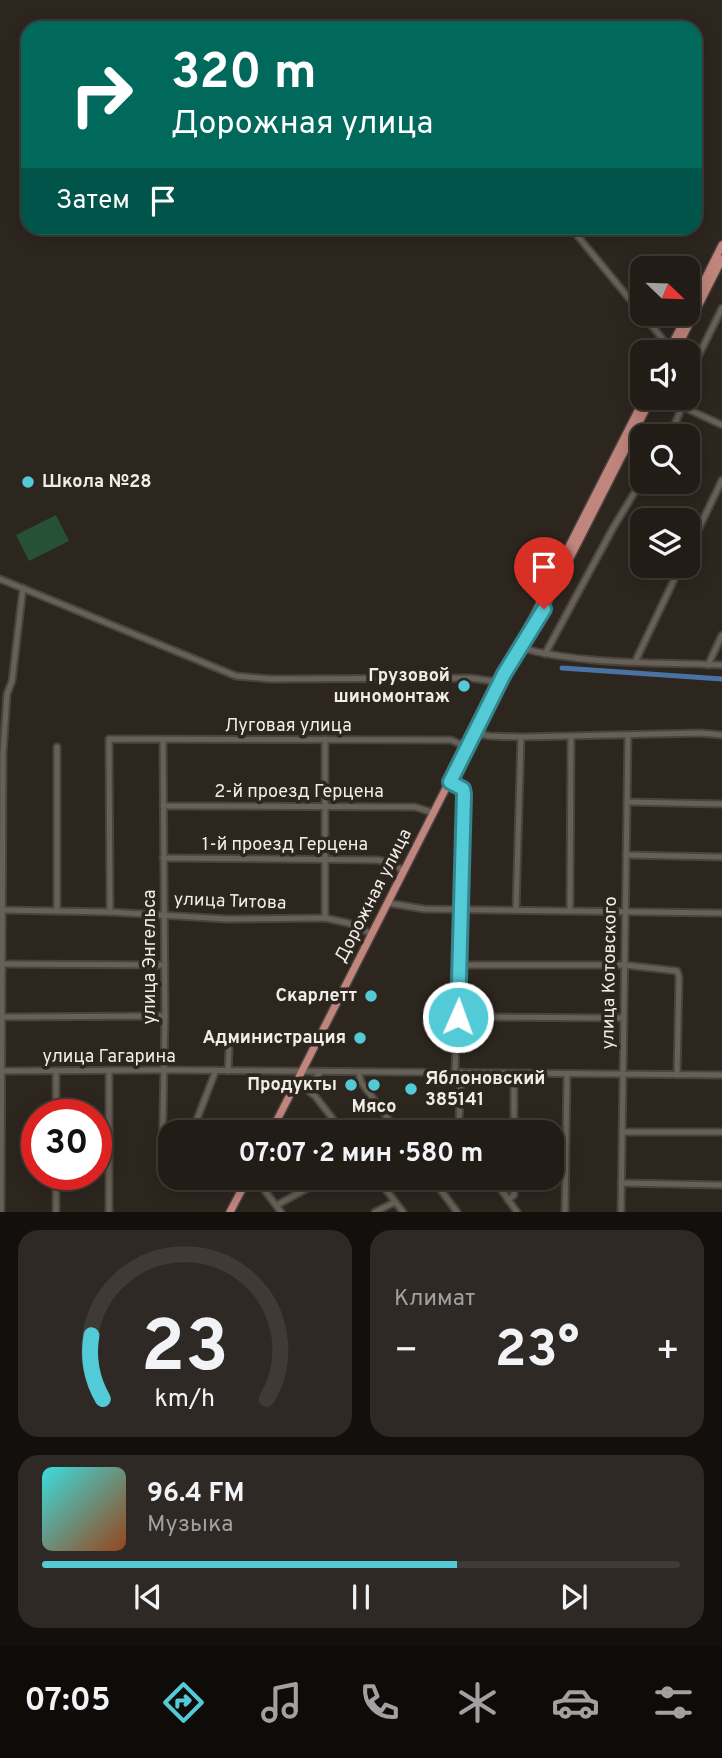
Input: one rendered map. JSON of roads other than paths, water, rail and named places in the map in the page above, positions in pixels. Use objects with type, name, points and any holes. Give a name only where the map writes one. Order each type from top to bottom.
[{"type":"main road","points":[[700,289],[722,245]]},
{"type":"main road","points":[[678,340],[722,259]]},
{"type":"main road","name":"Дорожная улица","points":[[504,674],[638,410]]},
{"type":"main road","name":"Дорожная улица","points":[[277,1120],[499,682],[544,609],[645,410]]},
{"type":"main road","points":[[230,1212],[242,1190]]},
{"type":"street","points":[[577,235],[663,340]]},
{"type":"street","points":[[700,353],[722,308]]},
{"type":"street","points":[[689,410],[722,425]]},
{"type":"street","points":[[700,526],[722,480]]},
{"type":"street","points":[[545,654],[634,494]]},
{"type":"street","points":[[635,662],[675,578]]},
{"type":"street","points":[[0,579],[236,676],[265,679],[470,678],[499,682]]},
{"type":"street","points":[[1,1212],[3,753],[7,694],[12,681],[23,588]]},
{"type":"street","points":[[708,665],[722,635]]},
{"type":"street","points":[[521,648],[545,654],[635,662],[722,665]]},
{"type":"street","points":[[474,733],[521,737],[701,733],[722,735]]},
{"type":"street","name":"улица Котовского","points":[[621,1212],[628,735]]},
{"type":"street","points":[[516,909],[521,737]]},
{"type":"street","points":[[570,909],[572,737]]},
{"type":"street","name":"Луговая улица","points":[[110,912],[108,739],[451,740],[467,747]]},
{"type":"street","points":[[325,739],[325,918]]},
{"type":"street","name":"улица Энгельса","points":[[162,1120],[165,1016],[163,740]]},
{"type":"street","points":[[57,747],[57,911]]},
{"type":"street","points":[[450,782],[463,789],[464,794],[458,1017],[460,1120]]},
{"type":"street","points":[[627,802],[722,804]]},
{"type":"street","name":"2-й проезд Герцена","points":[[163,806],[415,807],[434,813]]},
{"type":"street","points":[[626,855],[722,857]]},
{"type":"street","name":"1-й проезд Герцена","points":[[163,858],[377,860],[404,870]]},
{"type":"street","points":[[388,903],[410,908],[722,913]]},
{"type":"street","name":"улица Титова","points":[[1,910],[164,914],[227,919],[325,918],[348,923],[372,934]]},
{"type":"street","points":[[2,964],[165,965]]},
{"type":"street","points":[[460,965],[625,965],[674,970],[678,973],[677,1075]]},
{"type":"street","points":[[2,1017],[165,1016]]},
{"type":"street","points":[[458,1017],[623,1018]]},
{"type":"street","points":[[228,1070],[229,1049]]},
{"type":"street","points":[[197,1120],[216,1070]]},
{"type":"street","name":"улица Гагарина","points":[[1,1071],[228,1070],[722,1076]]},
{"type":"street","points":[[56,1071],[56,1099]]},
{"type":"street","points":[[109,1072],[109,1212]]},
{"type":"street","points":[[320,1073],[313,1080],[311,1088],[334,1120]]},
{"type":"street","points":[[359,1073],[361,1082],[389,1120]]},
{"type":"street","points":[[514,1073],[514,1120]]},
{"type":"street","points":[[565,1212],[567,1074]]},
{"type":"street","points":[[296,1081],[315,1096]]},
{"type":"street","points":[[622,1132],[722,1132]]},
{"type":"street","points":[[621,1184],[722,1185]]},
{"type":"street","points":[[55,1212],[56,1190]]},
{"type":"street","points":[[264,1190],[281,1212]]},
{"type":"street","points":[[277,1205],[304,1190]]},
{"type":"street","points":[[386,1190],[403,1212]]},
{"type":"street","points":[[441,1190],[457,1212]]},
{"type":"street","points":[[501,1190],[517,1212]]},
{"type":"street","points":[[508,1200],[513,1190]]},
{"type":"street","points":[[375,1212],[395,1202]]},
{"type":"waterway","points":[[562,668],[722,679]]},
{"type":"place","name":"Школа №28","points":[[28,482]]},
{"type":"place","name":"Грузовой шиномонтаж","points":[[464,686]]},
{"type":"place","name":"Скарлетт","points":[[371,996]]},
{"type":"place","name":"Администрация","points":[[360,1038]]},
{"type":"place","name":"Продукты","points":[[351,1085]]},
{"type":"place","name":"Мясо","points":[[374,1085]]},
{"type":"place","name":"Яблоновский 385141","points":[[411,1089]]}]
